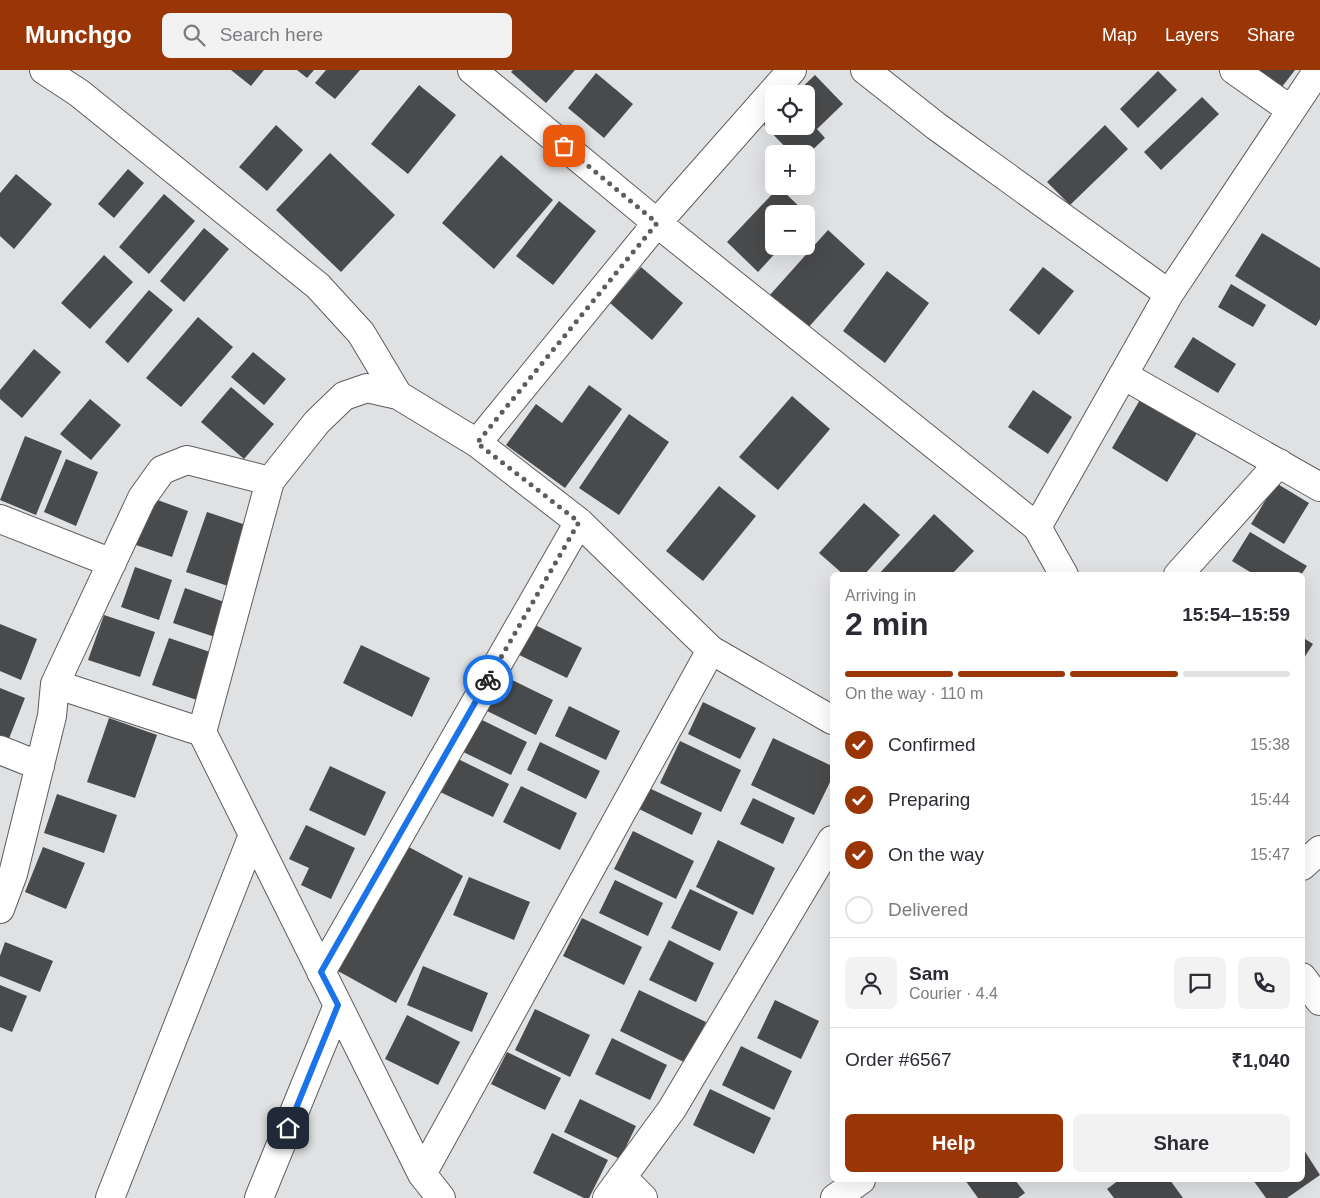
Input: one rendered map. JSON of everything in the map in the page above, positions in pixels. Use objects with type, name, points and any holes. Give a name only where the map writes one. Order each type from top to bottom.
[{"type":"street","points":[[44,70],[79,93],[318,286],[360,333],[398,395]]},
{"type":"street","points":[[472,70],[657,223],[1037,527],[1062,572]]},
{"type":"street","points":[[477,443],[657,223],[792,70]]},
{"type":"street","points":[[864,70],[936,126],[1169,294]]},
{"type":"street","points":[[1234,70],[1291,110]]},
{"type":"street","points":[[1037,527],[1169,294],[1318,70]]},
{"type":"street","points":[[1123,375],[1320,487]]},
{"type":"street","points":[[441,1198],[422,1174],[202,732],[270,481],[317,422],[344,396],[367,388],[398,395],[477,443],[579,522],[711,650],[830,719]]},
{"type":"street","points":[[0,909],[13,874],[40,766],[52,716],[55,684],[142,498],[162,470],[187,460],[270,481]]},
{"type":"street","points":[[1181,572],[1279,464]]},
{"type":"street","points":[[0,519],[112,563]]},
{"type":"street","points":[[321,972],[579,522]]},
{"type":"street","points":[[422,1174],[711,650]]},
{"type":"street","points":[[55,684],[202,732]]},
{"type":"street","points":[[0,750],[40,766]]},
{"type":"street","points":[[110,1198],[253,835]]},
{"type":"street","points":[[643,1198],[614,1187],[672,1108],[830,843]]},
{"type":"street","points":[[1305,863],[1320,850]]},
{"type":"street","points":[[1305,981],[1320,1000]]},
{"type":"street","points":[[259,1198],[338,1005]]},
{"type":"street","points":[[835,1198],[858,1182]]},
{"type":"building","points":[[231,70],[264,70],[251,86]]},
{"type":"building","points":[[297,70],[314,70],[307,78]]},
{"type":"building","points":[[326,70],[360,70],[335,99],[315,83]]},
{"type":"building","points":[[513,70],[575,70],[546,103],[511,72]]},
{"type":"building","points":[[1250,70],[1295,70],[1278,92]]},
{"type":"building","points":[[1158,71],[1177,90],[1138,128],[1120,109]]},
{"type":"building","points":[[596,73],[633,104],[604,138],[568,108]]},
{"type":"building","points":[[815,75],[843,104],[817,129],[825,138],[815,147],[815,145],[783,145],[774,135],[815,135],[815,85],[804,85]]},
{"type":"building","points":[[419,85],[456,115],[408,174],[371,144]]},
{"type":"building","points":[[1202,97],[1219,114],[1161,170],[1144,152]]},
{"type":"building","points":[[276,125],[303,150],[267,191],[239,167]]},
{"type":"building","points":[[1105,125],[1128,149],[1070,205],[1047,182]]},
{"type":"building","points":[[330,153],[395,215],[341,272],[276,210]]},
{"type":"building","points":[[501,155],[553,200],[494,269],[442,223]]},
{"type":"building","points":[[128,169],[144,183],[114,218],[98,204]]},
{"type":"building","points":[[16,174],[52,204],[14,249],[0,236],[0,193]]},
{"type":"building","points":[[164,194],[195,221],[149,274],[119,247]]},
{"type":"building","points":[[771,195],[787,195],[798,205],[765,205],[765,255],[774,255],[758,272],[727,242]]},
{"type":"building","points":[[559,201],[596,231],[553,285],[516,256]]},
{"type":"building","points":[[204,228],[229,249],[184,302],[160,281]]},
{"type":"building","points":[[828,230],[865,264],[807,329],[769,296],[806,255],[815,255],[815,245]]},
{"type":"building","points":[[1262,233],[1320,268],[1320,319],[1316,326],[1235,276]]},
{"type":"building","points":[[104,255],[133,282],[90,329],[61,303]]},
{"type":"building","points":[[641,267],[683,303],[652,340],[610,303]]},
{"type":"building","points":[[1043,267],[1074,291],[1039,335],[1009,310]]},
{"type":"building","points":[[887,271],[929,303],[885,363],[843,331]]},
{"type":"building","points":[[1231,284],[1266,305],[1253,327],[1218,307]]},
{"type":"building","points":[[149,290],[173,310],[128,363],[105,342]]},
{"type":"building","points":[[198,317],[233,347],[181,407],[146,378]]},
{"type":"building","points":[[1193,337],[1236,364],[1218,393],[1174,367]]},
{"type":"building","points":[[34,349],[61,372],[22,418],[0,399],[0,390]]},
{"type":"building","points":[[253,352],[286,379],[264,405],[231,377]]},
{"type":"building","points":[[589,385],[622,409],[565,488],[506,445],[536,404],[562,423]]},
{"type":"building","points":[[231,387],[274,424],[244,459],[201,422]]},
{"type":"building","points":[[1033,390],[1072,417],[1048,454],[1008,427]]},
{"type":"building","points":[[792,396],[830,429],[778,490],[739,457]]},
{"type":"building","points":[[1141,398],[1197,433],[1167,482],[1112,448]]},
{"type":"building","points":[[90,399],[121,425],[91,460],[60,434]]},
{"type":"building","points":[[629,414],[669,442],[619,515],[579,488]]},
{"type":"building","points":[[25,436],[62,451],[36,515],[0,500]]},
{"type":"building","points":[[66,459],[98,472],[76,526],[44,512]]},
{"type":"building","points":[[1276,483],[1309,503],[1284,544],[1251,524]]},
{"type":"building","points":[[719,486],[756,516],[703,581],[666,551]]},
{"type":"building","points":[[152,498],[188,511],[172,557],[136,545]]},
{"type":"building","points":[[864,503],[900,535],[867,572],[841,572],[819,553]]},
{"type":"building","points":[[207,512],[252,527],[231,587],[186,572]]},
{"type":"building","points":[[934,514],[974,551],[954,572],[881,572]]},
{"type":"building","points":[[1250,532],[1307,566],[1303,572],[1250,572],[1232,561]]},
{"type":"building","points":[[135,567],[172,580],[159,620],[121,607]]},
{"type":"building","points":[[185,588],[227,603],[215,637],[173,623]]},
{"type":"building","points":[[104,615],[155,632],[140,677],[88,660]]},
{"type":"building","points":[[527,621],[582,648],[567,678],[513,652]]},
{"type":"building","points":[[0,624],[37,639],[21,680],[0,671]]},
{"type":"building","points":[[169,638],[213,653],[197,700],[152,685]]},
{"type":"building","points":[[1305,639],[1313,644],[1305,656]]},
{"type":"building","points":[[361,645],[430,678],[412,717],[343,683]]},
{"type":"building","points":[[498,673],[553,700],[536,735],[481,708]]},
{"type":"building","points":[[0,688],[25,698],[8,741],[0,737]]},
{"type":"building","points":[[703,702],[756,728],[740,759],[688,734]]},
{"type":"building","points":[[569,706],[620,731],[606,760],[555,736]]},
{"type":"building","points":[[474,716],[527,742],[511,775],[457,749]]},
{"type":"building","points":[[109,718],[157,735],[135,798],[87,782]]},
{"type":"building","points":[[773,738],[830,765],[830,782],[814,815],[751,785]]},
{"type":"building","points":[[680,741],[741,770],[721,812],[660,783]]},
{"type":"building","points":[[540,742],[600,771],[586,799],[527,770]]},
{"type":"building","points":[[454,757],[509,784],[493,817],[438,791]]},
{"type":"building","points":[[330,766],[386,792],[365,836],[309,810]]},
{"type":"building","points":[[521,786],[577,813],[560,850],[503,822]]},
{"type":"building","points":[[649,788],[702,813],[692,835],[639,809]]},
{"type":"building","points":[[57,794],[117,815],[104,853],[44,833]]},
{"type":"building","points":[[753,798],[795,818],[783,844],[740,824]]},
{"type":"building","points":[[306,825],[355,848],[331,899],[301,885],[309,868],[289,859]]},
{"type":"building","points":[[633,831],[694,861],[676,899],[614,869]]},
{"type":"building","points":[[718,840],[775,868],[753,915],[696,887]]},
{"type":"building","points":[[405,845],[463,876],[396,1003],[338,971]]},
{"type":"building","points":[[43,847],[85,863],[66,909],[25,892]]},
{"type":"building","points":[[469,877],[530,902],[514,940],[453,915]]},
{"type":"building","points":[[615,880],[663,903],[648,936],[599,913]]},
{"type":"building","points":[[690,889],[738,912],[720,951],[671,928]]},
{"type":"building","points":[[582,918],[642,947],[624,985],[563,956]]},
{"type":"building","points":[[669,940],[714,963],[696,1002],[649,980]]},
{"type":"building","points":[[5,942],[53,961],[40,992],[0,976],[0,956]]},
{"type":"building","points":[[423,966],[488,993],[472,1032],[407,1005]]},
{"type":"building","points":[[0,985],[27,996],[12,1032],[0,1027]]},
{"type":"building","points":[[639,990],[706,1022],[686,1063],[620,1031]]},
{"type":"building","points":[[775,1000],[819,1021],[801,1059],[757,1038]]},
{"type":"building","points":[[535,1009],[590,1035],[570,1077],[515,1050]]},
{"type":"building","points":[[407,1015],[460,1042],[438,1085],[385,1059]]},
{"type":"building","points":[[612,1038],[667,1065],[650,1100],[595,1074]]},
{"type":"building","points":[[741,1046],[792,1071],[774,1110],[722,1085]]},
{"type":"building","points":[[507,1052],[561,1078],[545,1110],[491,1084]]},
{"type":"building","points":[[710,1089],[771,1118],[754,1154],[693,1125]]},
{"type":"building","points":[[580,1099],[636,1126],[620,1159],[564,1132]]},
{"type":"building","points":[[552,1133],[608,1160],[589,1198],[584,1198],[533,1173]]},
{"type":"building","points":[[1305,1152],[1320,1175],[1287,1198],[1266,1198],[1254,1182],[1305,1182]]},
{"type":"building","points":[[966,1182],[1017,1182],[1025,1193],[1018,1198],[978,1198]]},
{"type":"building","points":[[1116,1182],[1171,1182],[1183,1198],[1114,1198],[1107,1189]]},
{"type":"way so far","points":[[488,680],[579,522],[477,443],[657,223],[564,146]]},
{"type":"route","points":[[288,1128],[338,1005],[321,972],[488,680]]}]
